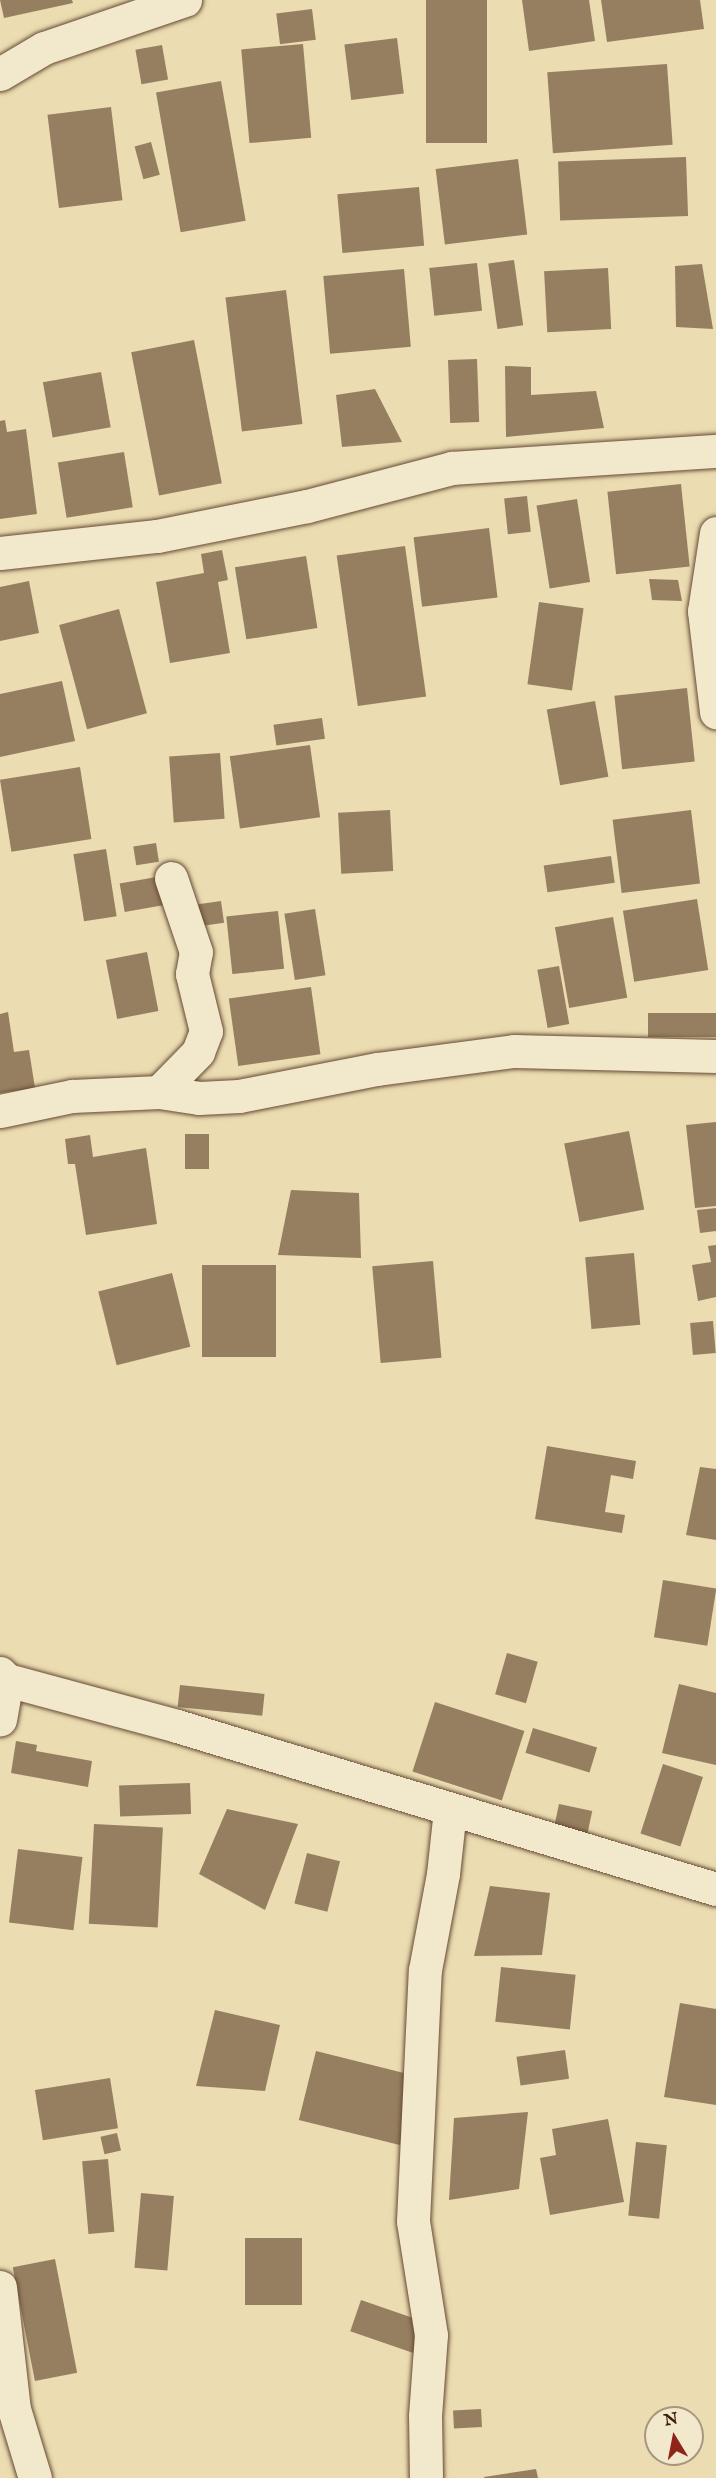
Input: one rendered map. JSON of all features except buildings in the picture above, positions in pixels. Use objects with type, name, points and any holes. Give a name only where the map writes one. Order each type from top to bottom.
[{"type":"street","points":[[0,74],[44,48],[181,1]]},
{"type":"street","points":[[0,553],[157,536],[306,506],[452,468],[716,451]]},
{"type":"street","points":[[716,533],[704,611],[716,712]]},
{"type":"street","points":[[159,1092],[198,1052],[206,1031],[192,974],[196,952],[171,878]]},
{"type":"street","points":[[0,1111],[72,1096],[159,1092],[200,1098],[239,1096],[376,1069],[514,1051],[716,1056]]},
{"type":"street","points":[[0,1719],[3,1676],[716,1889]]},
{"type":"street","points":[[426,2478],[425,2416],[431,2335],[413,2221],[425,1970],[443,1874],[450,1810]]},
{"type":"street","points":[[0,2296],[14,2409],[38,2477]]}]
